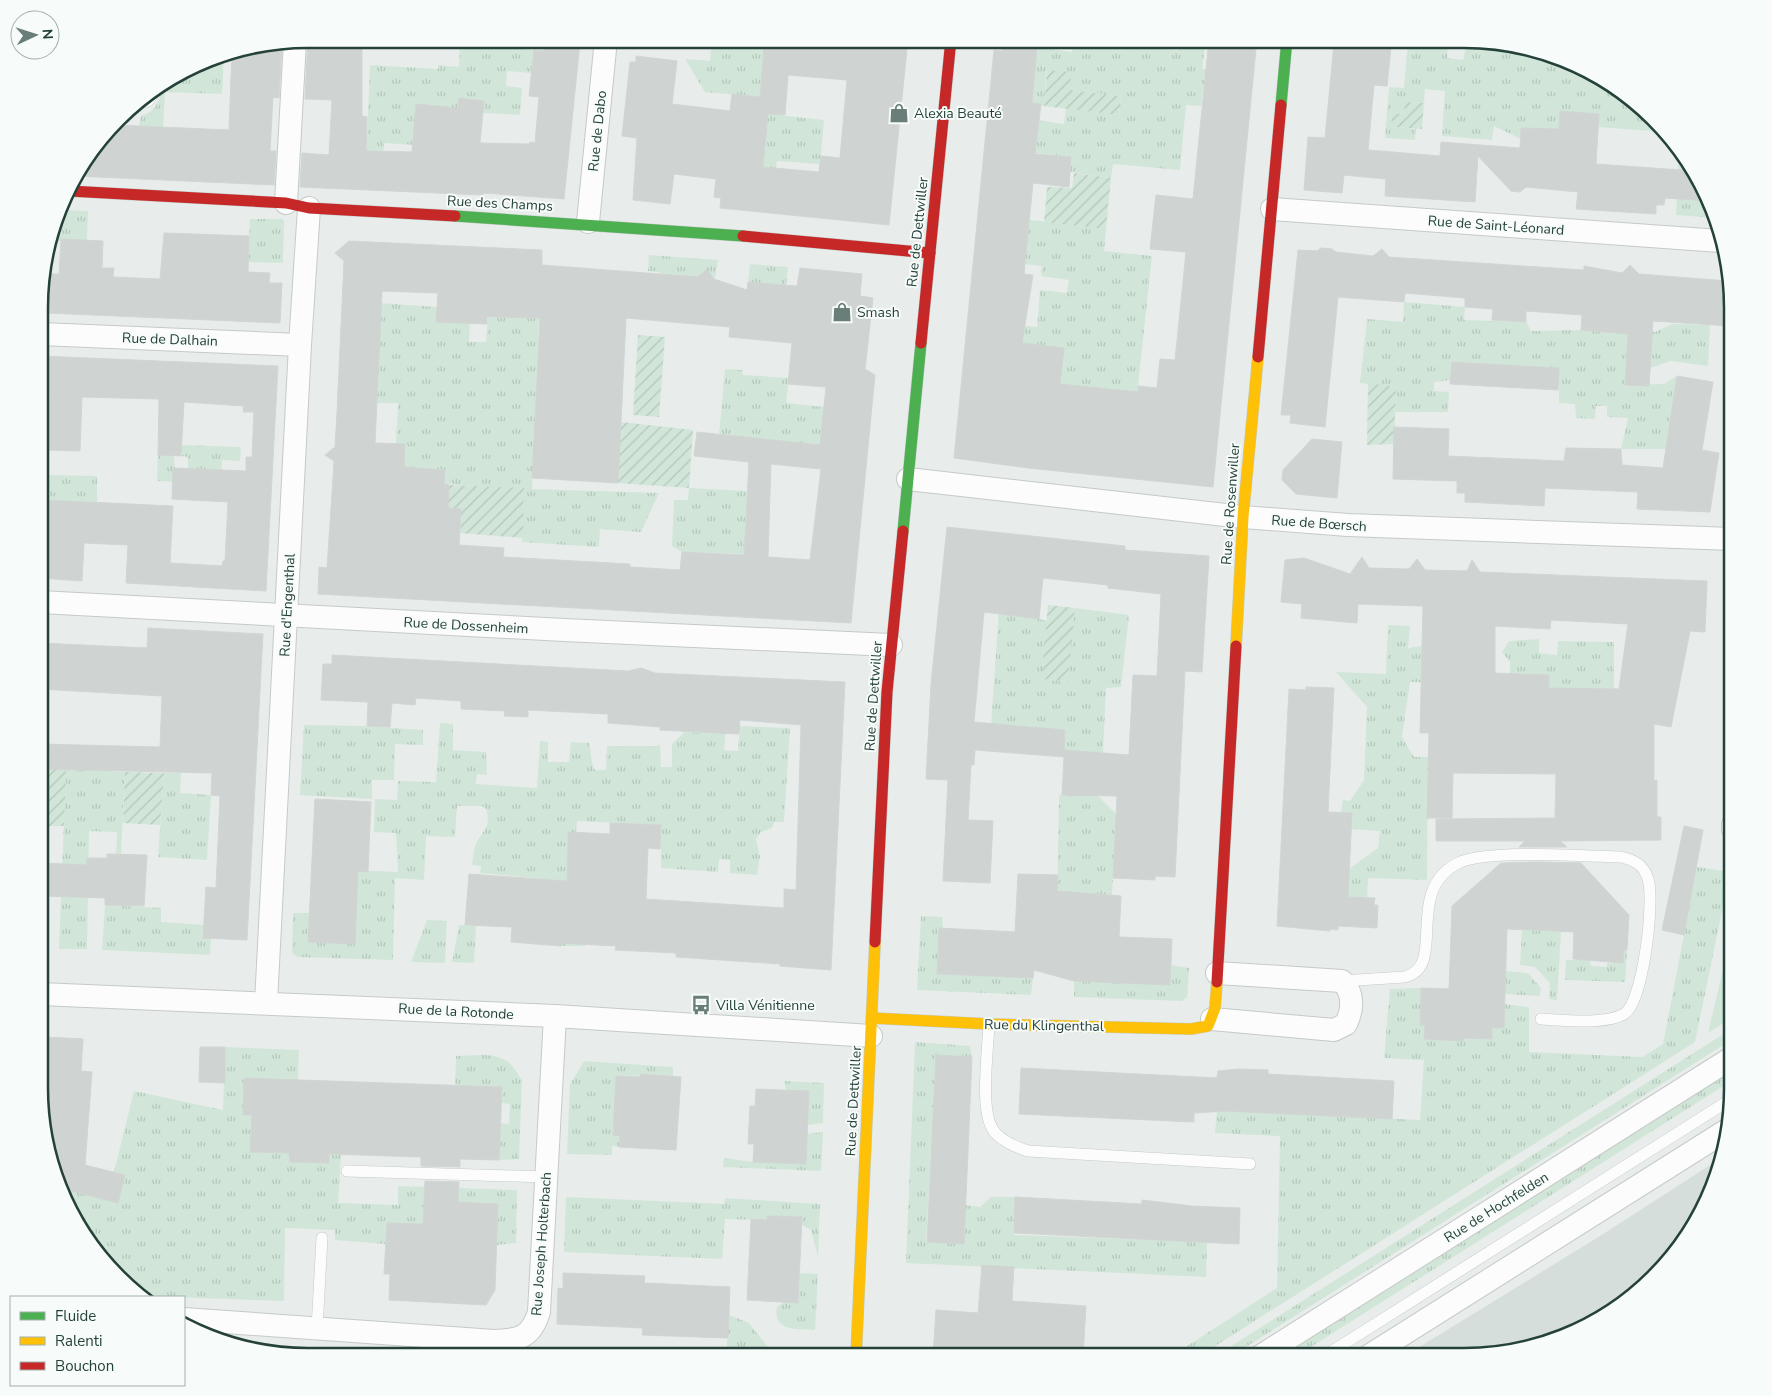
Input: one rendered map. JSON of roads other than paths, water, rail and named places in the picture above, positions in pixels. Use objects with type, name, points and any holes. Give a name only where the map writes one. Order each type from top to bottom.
[{"type":"street","points":[[286,203],[295,48]]},
{"type":"street","name":"Rue de Dabo","points":[[588,222],[605,48]]},
{"type":"street","name":"Rue de Dettwiller","points":[[856,1348],[891,645],[950,48]]},
{"type":"street","name":"Rue de Rosenwiller","points":[[1217,973],[1243,517],[1286,48]]},
{"type":"street","name":"Rue des Champs","points":[[75,191],[286,203],[309,208],[588,222],[930,253]]},
{"type":"street","name":"Rue d'Engenthal","points":[[266,1002],[300,345],[309,208]]},
{"type":"street","name":"Rue de Saint-Léonard","points":[[1272,209],[1716,241]]},
{"type":"street","name":"Rue de Dalhain","points":[[48,334],[300,345]]},
{"type":"street","name":"Rue de Bœrsch","points":[[908,480],[1243,517],[1348,526],[1724,539]]},
{"type":"street","name":"Rue de Dossenheim","points":[[48,602],[891,645]]},
{"type":"street","points":[[1212,1020],[1215,1008],[1217,973],[1342,980]]},
{"type":"street","name":"Rue du Klingenthal","points":[[872,1027],[989,1024],[1191,1029],[1208,1026],[1212,1020],[1334,1030],[1346,1024],[1350,1015],[1351,996],[1348,987],[1342,980]]},
{"type":"street","name":"Rue de la Rotonde","points":[[48,994],[266,1002],[555,1016],[872,1027]]},
{"type":"street","name":"Rue Joseph Holterbach","points":[[186,1318],[494,1341],[512,1340],[526,1335],[535,1326],[539,1312],[555,1016]]},
{"type":"street","name":"Rue de Hochfelden","points":[[1273,1348],[1724,1063]]},
{"type":"street","points":[[1381,1348],[1721,1134]]},
{"type":"lane","points":[[1342,980],[1404,977],[1414,975],[1421,968],[1425,957],[1430,896],[1434,886],[1445,872],[1458,863],[1472,858],[1490,856],[1621,856],[1633,860],[1642,866],[1648,879],[1651,894],[1650,917],[1640,984],[1634,1005],[1624,1014],[1608,1019],[1577,1021],[1541,1019]]},
{"type":"lane","points":[[989,1024],[987,1112],[992,1130],[1013,1146],[1028,1151],[1250,1164]]},
{"type":"lane","points":[[1337,1348],[1724,1104]]},
{"type":"lane","points":[[347,1171],[546,1177]]},
{"type":"lane","points":[[317,1329],[322,1238]]},
{"type":"place","name":"Alexia Beauté","points":[[899,113]]},
{"type":"place","name":"Smash","points":[[842,312]]},
{"type":"place","name":"Villa Vénitienne","points":[[701,1005]]}]
